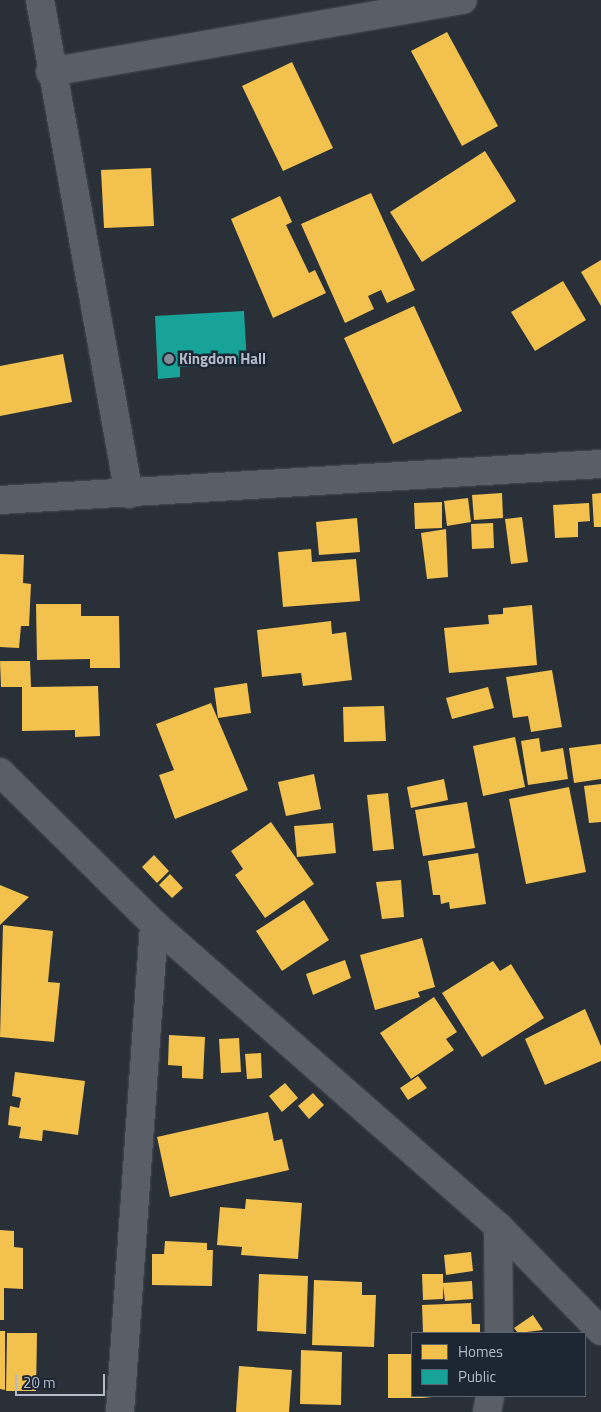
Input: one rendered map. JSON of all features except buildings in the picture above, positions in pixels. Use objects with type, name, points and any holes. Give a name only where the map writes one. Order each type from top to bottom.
[{"type":"street","points":[[40,0],[50,72],[129,494]]},
{"type":"street","points":[[50,72],[464,0]]},
{"type":"street","points":[[0,500],[129,494],[601,464]]},
{"type":"street","points":[[0,772],[154,924],[498,1226],[601,1331]]},
{"type":"street","points":[[120,1412],[154,924]]},
{"type":"street","points":[[498,1226],[499,1332]]},
{"type":"street","points":[[486,1412],[490,1397]]},
{"type":"place","name":"Kingdom Hall","points":[[169,359]]}]
